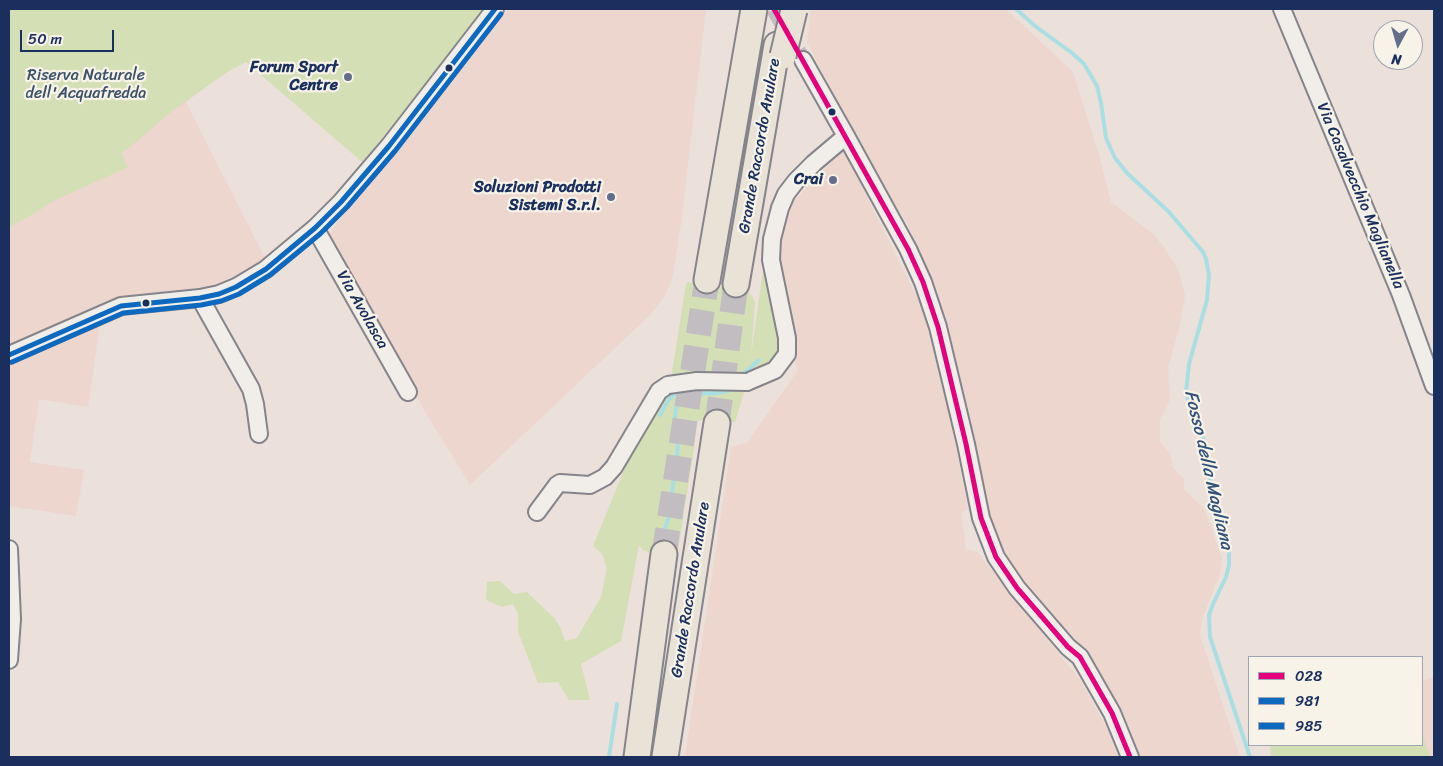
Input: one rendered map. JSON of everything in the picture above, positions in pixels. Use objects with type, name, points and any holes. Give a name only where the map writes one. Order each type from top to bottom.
[{"type":"highway","points":[[743,76],[744,9]]},
{"type":"highway","name":"Grande Raccordo Anulare","points":[[707,280],[754,9]]},
{"type":"highway","name":"Grande Raccordo Anulare","points":[[736,284],[764,124],[787,54],[791,9]]},
{"type":"highway","name":"Grande Raccordo Anulare","points":[[665,757],[717,423]]},
{"type":"highway","name":"Grande Raccordo Anulare","points":[[637,757],[664,554]]},
{"type":"street","points":[[9,355],[121,306],[200,298],[226,292],[259,274],[315,228],[341,202],[389,146],[495,9]]},
{"type":"street","name":"Via Casalvecchio Maglianella","points":[[1282,9],[1398,286],[1434,386]]},
{"type":"street","points":[[787,54],[846,136],[908,250],[930,300],[966,444],[981,518],[990,545],[1004,570],[1018,588],[1068,647],[1080,657],[1112,713],[1130,757]]},
{"type":"street","points":[[537,512],[560,483],[590,485],[606,477],[614,467],[659,391],[668,385],[697,381],[747,382],[775,370],[787,354],[787,338],[771,260],[772,239],[780,208],[786,194],[796,181],[846,136]]},
{"type":"street","name":"Via Avolasca","points":[[315,228],[408,392]]},
{"type":"street","points":[[200,298],[251,389],[259,434]]},
{"type":"street","points":[[9,549],[12,619],[9,660]]},
{"type":"shaded area","points":[[508,9],[706,9],[681,224],[672,280],[663,299],[649,316],[470,485],[427,415],[328,236],[345,211]]},
{"type":"shaded area","points":[[811,9],[1006,9],[1073,72],[1100,158],[1111,202],[1152,233],[1163,246],[1178,269],[1185,295],[1179,329],[1168,367],[1170,400],[1160,419],[1160,442],[1170,453],[1173,468],[1184,479],[1184,489],[1205,510],[1222,558],[1220,574],[1202,619],[1200,635],[1240,757],[1140,757],[1124,716],[1081,650],[1017,573],[1000,545],[990,518],[976,464],[945,318],[935,286],[907,223],[850,132],[807,42]]},
{"type":"shaded area","points":[[206,87],[186,102],[266,260],[206,292],[111,303],[9,345],[9,126]]},
{"type":"shaded area","points":[[843,149],[932,327],[968,509],[961,512],[966,549],[977,552],[1081,681],[1109,732],[1119,757],[685,757],[731,447],[747,443],[798,370],[792,353],[779,268],[780,233],[793,202]]},
{"type":"shaded area","points":[[100,323],[88,407],[39,399],[30,462],[84,470],[76,516],[9,506],[9,362]]},
{"type":"shaded area","points":[[1434,676],[1434,757],[1430,757],[1423,736],[1423,682]]},
{"type":"green space","name":"Riserva Naturale dell'Acquafredda","points":[[9,9],[484,9],[413,101],[362,162],[246,62],[226,73],[172,111],[121,153],[128,167],[51,202],[9,227]]},
{"type":"green space","points":[[766,248],[777,318],[774,320],[776,324],[778,323],[781,356],[756,375],[671,379],[686,284],[688,282],[746,291],[752,296],[755,302],[751,356]]},
{"type":"green space","points":[[680,388],[745,389],[735,422],[705,418],[697,422],[678,551],[675,555],[650,553],[643,550],[639,545],[621,641],[581,664],[590,700],[569,700],[558,682],[538,683],[518,632],[518,614],[513,604],[502,607],[486,600],[487,582],[500,581],[514,594],[527,592],[555,619],[565,641],[577,638],[601,597],[607,568],[602,554],[593,546],[631,453],[661,397]]},
{"type":"green space","points":[[1423,736],[1430,757],[1271,757],[1270,746],[1423,746]]},
{"type":"waterway","name":"Fosso della Magliana","points":[[1016,9],[1084,64],[1097,86],[1106,138],[1115,158],[1127,173],[1168,211],[1203,252],[1206,259],[1209,275],[1207,300],[1189,364],[1186,393],[1204,441],[1211,484],[1229,552],[1229,565],[1226,577],[1209,615],[1210,637],[1250,757]]},
{"type":"waterway","points":[[741,376],[759,360]]},
{"type":"waterway","name":"Grande Raccordo Anulare","points":[[660,415],[669,399],[675,394],[718,393],[731,390]]},
{"type":"waterway","name":"Grande Raccordo Anulare","points":[[660,539],[668,520],[676,464],[678,446],[675,417],[678,394]]},
{"type":"waterway","points":[[609,757],[617,704]]},
{"type":"tunnel","points":[[774,9],[803,60]]},
{"type":"tunnel","points":[[664,554],[707,280]]},
{"type":"tunnel","points":[[717,423],[736,284]]},
{"type":"transit line","name":"981","points":[[9,355],[121,306],[200,298],[219,294],[236,287],[266,269],[315,228],[341,202],[389,146],[495,9]]},
{"type":"transit line","name":"028","points":[[774,9],[908,249],[923,282],[938,327],[966,444],[981,518],[996,557],[1017,588],[1068,647],[1080,657],[1112,713],[1130,757]]},
{"type":"transit line","name":"985","points":[[12,362],[123,313],[201,305],[221,301],[239,294],[270,275],[320,234],[347,207],[395,151],[501,14]]},
{"type":"place","name":"Forum Sport Centre","points":[[348,77]]},
{"type":"place","name":"Crai","points":[[833,180]]},
{"type":"place","name":"Soluzioni Prodotti Sistemi S.r.l.","points":[[611,197]]}]
